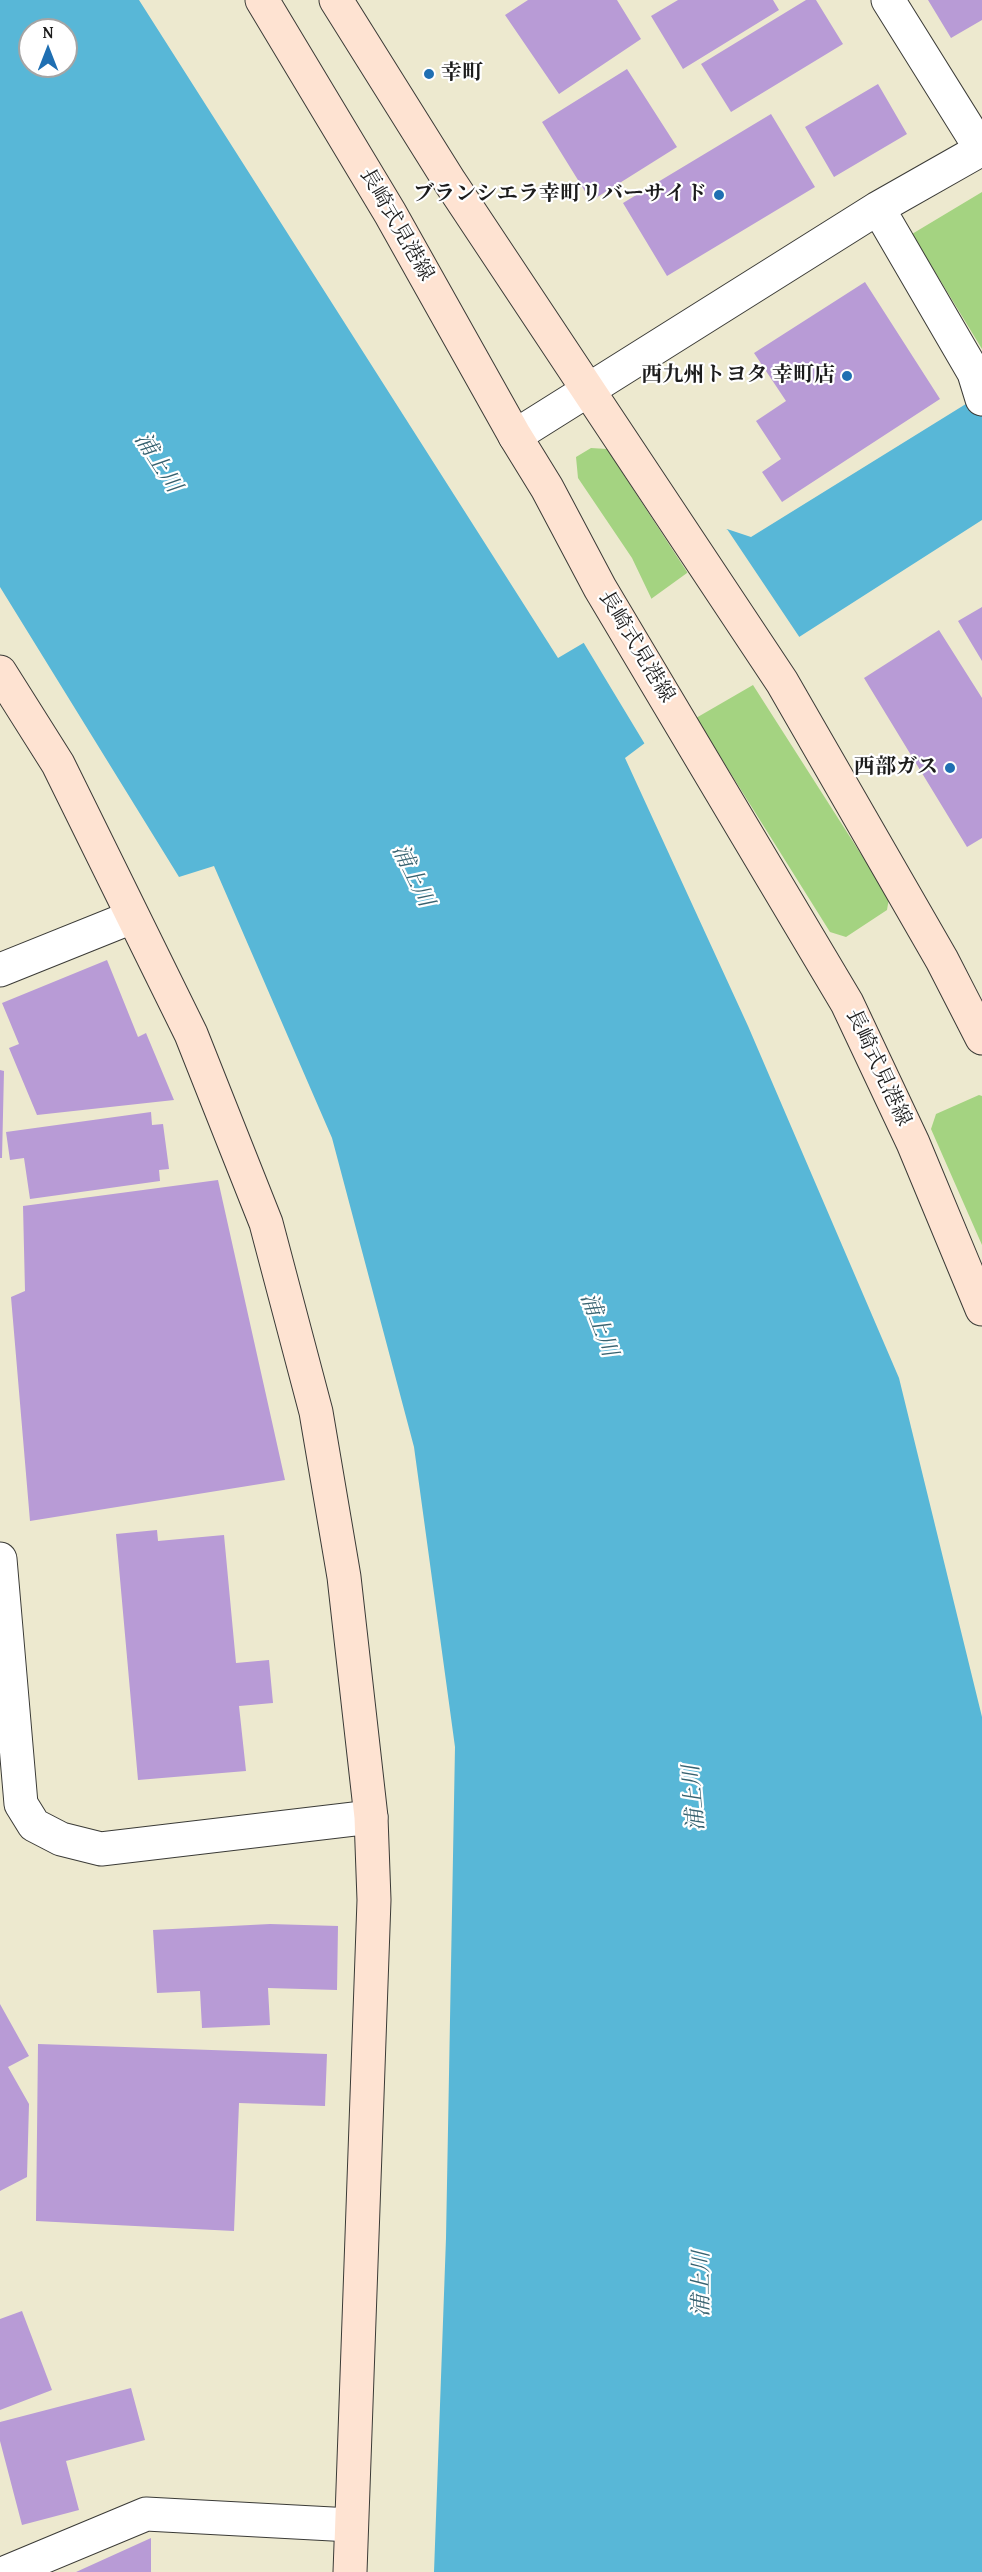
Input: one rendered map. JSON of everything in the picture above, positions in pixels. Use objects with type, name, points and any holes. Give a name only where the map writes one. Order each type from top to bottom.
[{"type":"main road","name":"長崎式見港線","points":[[262,0],[390,213],[515,436],[547,488],[600,588],[847,1003],[913,1143],[982,1309]]},
{"type":"main road","points":[[336,0],[450,182],[586,390],[782,682],[942,960],[982,1038]]},
{"type":"main road","points":[[0,672],[58,764],[191,1034],[266,1223],[318,1424],[344,1576],[370,1817],[374,1912],[350,2572]]},
{"type":"street","points":[[515,436],[878,208],[981,149],[888,0]]},
{"type":"street","points":[[878,208],[978,386]]},
{"type":"street","points":[[0,970],[132,917]]},
{"type":"street","points":[[0,1559],[10,1806],[34,1825],[61,1839],[101,1849],[370,1817]]},
{"type":"street","points":[[7,2572],[146,2514],[351,2524]]},
{"type":"green space","points":[[982,192],[982,349],[912,234]]},
{"type":"green space","points":[[591,448],[607,449],[689,575],[653,602],[632,558],[578,478],[576,457]]},
{"type":"green space","points":[[753,685],[889,898],[887,910],[846,937],[830,932],[696,718]]},
{"type":"green space","points":[[979,1095],[982,1096],[982,1245],[931,1129],[936,1114]]},
{"type":"water","name":"浦上川","points":[[0,0],[139,0],[558,658],[653,602],[689,575],[727,529],[751,537],[982,394],[982,520],[710,694],[625,758],[748,1026],[899,1378],[982,1717],[982,2572],[434,2572],[446,2238],[455,1747],[414,1447],[332,1138],[214,866],[179,877],[0,587]]},
{"type":"pier","points":[[727,529],[800,638],[711,697],[646,746],[582,640],[651,599],[687,573],[719,535]]},
{"type":"building","points":[[528,0],[617,0],[641,39],[559,94],[505,15]]},
{"type":"building","points":[[678,0],[773,0],[779,10],[683,69],[651,16]]},
{"type":"building","points":[[806,0],[816,0],[843,44],[731,112],[701,64]]},
{"type":"building","points":[[928,0],[982,0],[982,20],[951,38]]},
{"type":"building","points":[[627,69],[677,147],[591,201],[542,122]]},
{"type":"building","points":[[878,84],[907,134],[834,177],[805,127]]},
{"type":"building","name":"ブランシエラ幸町リバーサイド","points":[[771,114],[815,187],[667,276],[623,203]]},
{"type":"building","name":"西九州トヨタ 幸町店","points":[[865,282],[940,399],[782,502],[762,472],[781,459],[756,421],[786,401],[754,353]]},
{"type":"building","points":[[982,607],[982,661],[958,621]]},
{"type":"building","name":"西部ガス","points":[[939,630],[982,698],[982,838],[967,847],[864,678]]},
{"type":"building","points":[[107,960],[138,1037],[146,1033],[174,1100],[37,1115],[9,1048],[19,1044],[2,1003]]},
{"type":"building","points":[[0,1070],[4,1071],[2,1158],[0,1158]]},
{"type":"building","points":[[151,1112],[152,1125],[163,1124],[169,1169],[159,1170],[160,1181],[30,1199],[24,1158],[10,1160],[6,1132]]},
{"type":"building","points":[[218,1180],[285,1480],[30,1521],[11,1297],[25,1291],[23,1206]]},
{"type":"building","points":[[157,1530],[158,1541],[224,1535],[236,1663],[269,1660],[273,1703],[239,1706],[246,1771],[138,1780],[116,1534]]},
{"type":"building","points":[[270,1924],[338,1926],[337,1990],[268,1988],[270,2025],[202,2028],[200,1991],[157,1993],[153,1930]]},
{"type":"building","points":[[0,2004],[29,2056],[8,2067],[29,2104],[27,2177],[0,2191]]},
{"type":"building","points":[[38,2044],[327,2054],[325,2106],[239,2103],[234,2231],[36,2221]]},
{"type":"building","points":[[22,2311],[52,2390],[0,2410],[0,2319]]},
{"type":"building","points":[[131,2388],[145,2440],[66,2461],[79,2510],[22,2525],[0,2441],[0,2422]]},
{"type":"building","points":[[151,2538],[151,2572],[76,2572]]},
{"type":"place","name":"幸町","points":[[429,74]]},
{"type":"place","name":"ブランシエラ幸町リバーサイド","points":[[719,195]]},
{"type":"place","name":"西九州トヨタ 幸町店","points":[[847,376]]},
{"type":"place","name":"西部ガス","points":[[950,768]]}]
